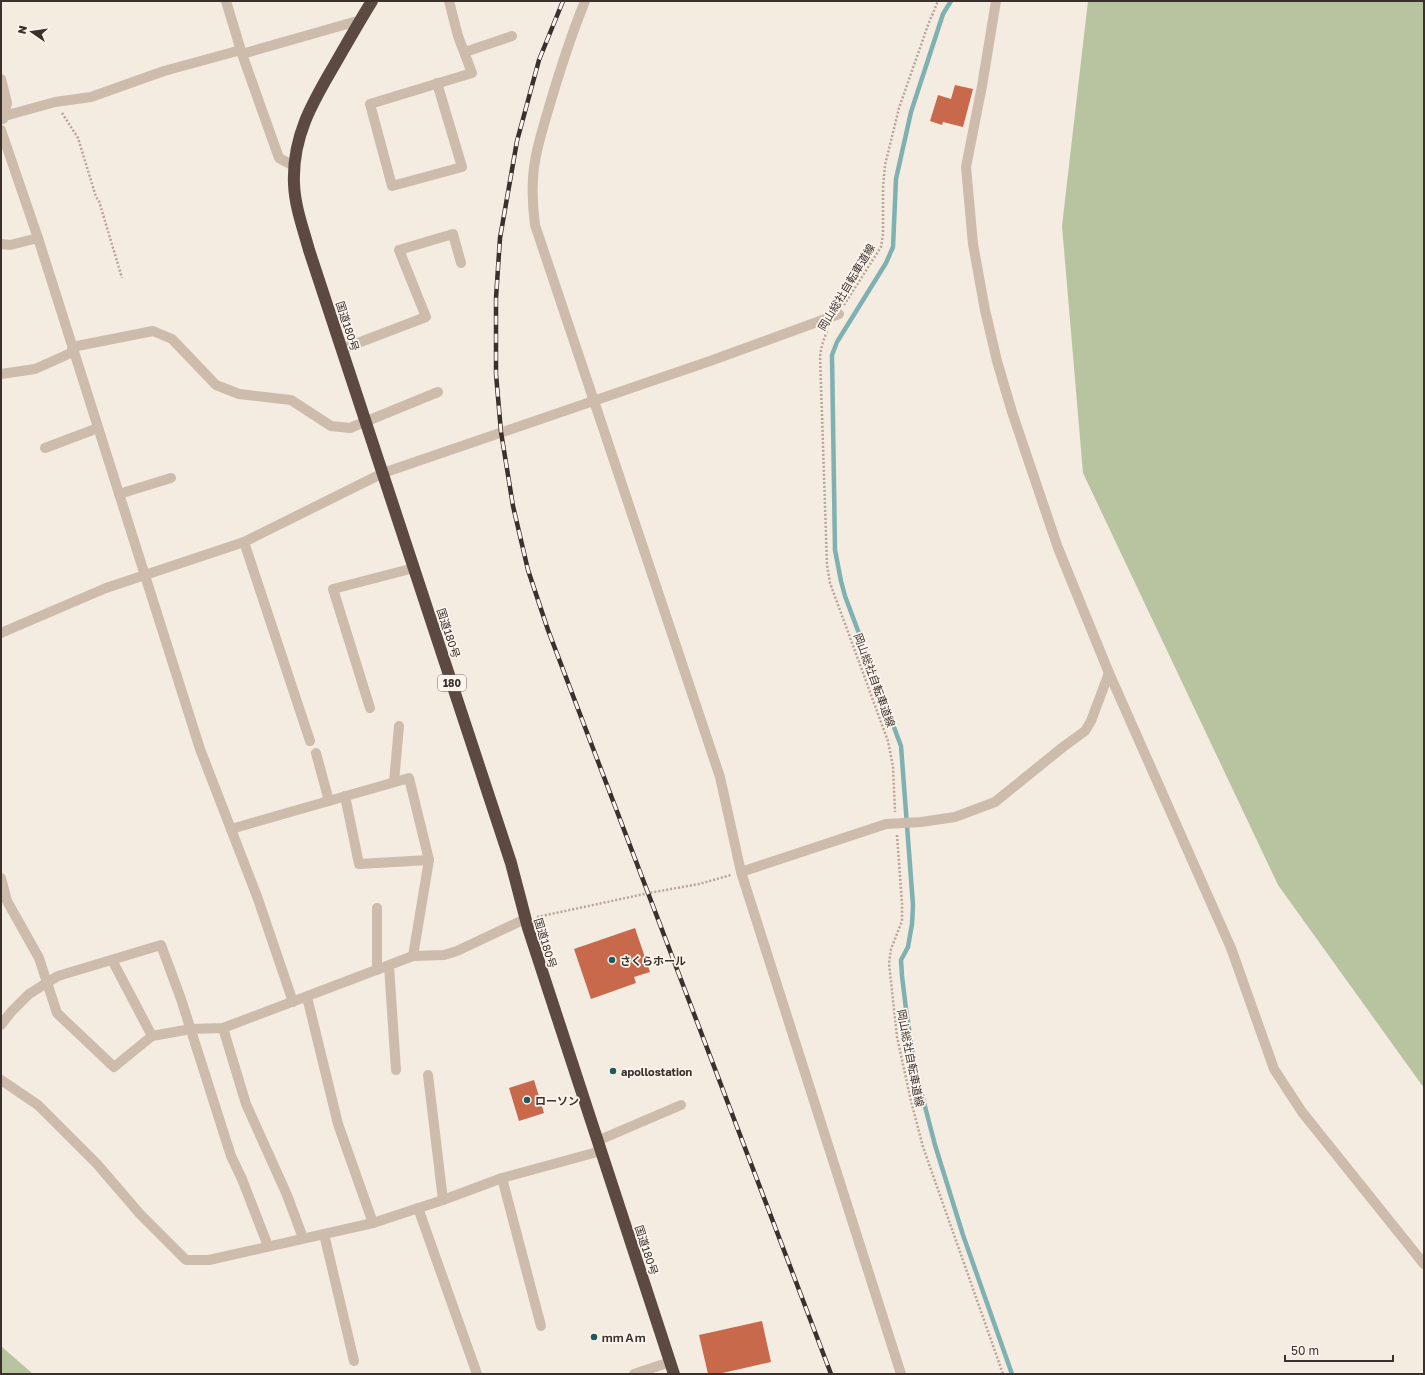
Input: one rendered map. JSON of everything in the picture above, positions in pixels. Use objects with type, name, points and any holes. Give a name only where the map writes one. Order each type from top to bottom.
[{"type":"highway","name":"国道180号","points":[[372,1],[318,93],[302,128],[294,166],[296,205],[309,250],[511,863],[525,919],[674,1374]]},
{"type":"street","points":[[226,1],[278,158],[294,166]]},
{"type":"street","points":[[437,84],[462,167],[392,186],[370,104],[472,73],[458,36],[449,1]]},
{"type":"street","points":[[585,1],[572,34],[536,154],[532,204],[537,232],[720,777],[742,872],[900,1374]]},
{"type":"street","points":[[996,1],[982,86],[966,167],[973,244],[985,310],[997,360],[1012,412],[1058,548],[1109,673],[1231,948],[1274,1069],[1302,1112],[1424,1264]]},
{"type":"street","points":[[2,118],[55,102],[91,97],[164,71],[361,20]]},
{"type":"street","points":[[464,52],[512,36]]},
{"type":"street","points":[[1,78],[7,103],[2,118]]},
{"type":"street","points":[[1,130],[38,238],[72,350],[146,576],[200,749],[258,900],[293,1002]]},
{"type":"street","points":[[342,349],[426,317],[399,250],[453,234],[461,263]]},
{"type":"street","points":[[1,244],[10,245],[38,238]]},
{"type":"street","points":[[1,633],[106,588],[146,576],[244,542],[383,473],[710,361],[839,314]]},
{"type":"street","points":[[1,374],[35,369],[72,350],[153,331],[172,339],[216,385],[238,394],[291,400],[331,426],[350,428],[438,392]]},
{"type":"street","points":[[45,448],[98,428]]},
{"type":"street","points":[[119,494],[171,478]]},
{"type":"street","points":[[244,542],[310,741]]},
{"type":"street","points":[[370,708],[333,589],[414,568]]},
{"type":"street","points":[[742,872],[886,824],[896,822],[921,822],[955,817],[995,802],[1085,730],[1091,721],[1109,673]]},
{"type":"street","points":[[394,782],[399,726]]},
{"type":"street","points":[[316,754],[329,801]]},
{"type":"street","points":[[231,829],[409,778],[429,860],[413,956]]},
{"type":"street","points":[[345,796],[359,864],[429,860]]},
{"type":"street","points":[[1,878],[4,902],[39,958],[57,1012],[114,1068],[152,1036],[191,1029],[223,1028],[413,956],[444,955],[457,952],[525,919]]},
{"type":"street","points":[[377,970],[378,908]]},
{"type":"street","points":[[1,1024],[10,1012],[29,994],[58,976],[161,945],[191,1029],[231,1156],[242,1179],[268,1246]]},
{"type":"street","points":[[112,960],[152,1036]]},
{"type":"street","points":[[389,966],[396,1070]]},
{"type":"street","points":[[307,997],[338,1124],[373,1223]]},
{"type":"street","points":[[223,1028],[246,1104],[287,1195],[303,1238]]},
{"type":"street","points":[[428,1075],[443,1200]]},
{"type":"street","points":[[1,1080],[38,1105],[97,1164],[140,1214],[186,1260],[209,1260],[373,1223],[599,1146],[681,1105]]},
{"type":"street","points":[[502,1178],[541,1326]]},
{"type":"street","points":[[418,1208],[477,1374]]},
{"type":"street","points":[[324,1234],[354,1361]]},
{"type":"street","points":[[634,1374],[670,1362]]},
{"type":"path","name":"岡山総社自転車道線","points":[[938,1],[899,108],[885,165],[883,188],[883,234],[881,247],[828,329],[822,345],[820,356],[826,565],[830,583],[888,741],[893,767],[902,921],[891,949],[889,963],[897,1037],[911,1101],[923,1147],[1003,1374]]},
{"type":"path","points":[[55,102],[78,138],[122,278]]},
{"type":"path","points":[[525,919],[699,884],[742,872]]},
{"type":"green space","points":[[1088,1],[1424,1],[1424,1088],[1278,885],[1083,473],[1062,226]]},
{"type":"green space","points":[[1,1346],[33,1374],[1,1374]]},
{"type":"building","points":[[955,85],[973,89],[963,127],[943,122],[942,125],[930,121],[938,95],[951,99]]},
{"type":"building","name":"さくらホール","points":[[635,928],[650,972],[634,977],[636,983],[591,999],[574,949]]},
{"type":"building","name":"ローソン","points":[[534,1080],[544,1113],[519,1121],[509,1088]]},
{"type":"building","points":[[762,1321],[771,1362],[718,1374],[708,1374],[699,1335]]},
{"type":"waterway","points":[[951,1],[943,14],[911,112],[896,179],[893,247],[886,263],[837,342],[832,355],[835,550],[845,596],[901,746],[913,905],[912,924],[908,947],[901,960],[906,1009],[915,1068],[935,1145],[963,1235],[1012,1374]]},
{"type":"railway","points":[[563,1],[539,60],[517,141],[500,238],[496,298],[496,374],[501,432],[513,506],[528,570],[548,630],[831,1374]]},
{"type":"place","name":"さくらホール","points":[[612,960]]},
{"type":"place","name":"apollostation","points":[[613,1071]]},
{"type":"place","name":"ローソン","points":[[527,1100]]},
{"type":"place","name":"ｍｍＡｍ","points":[[594,1337]]}]
